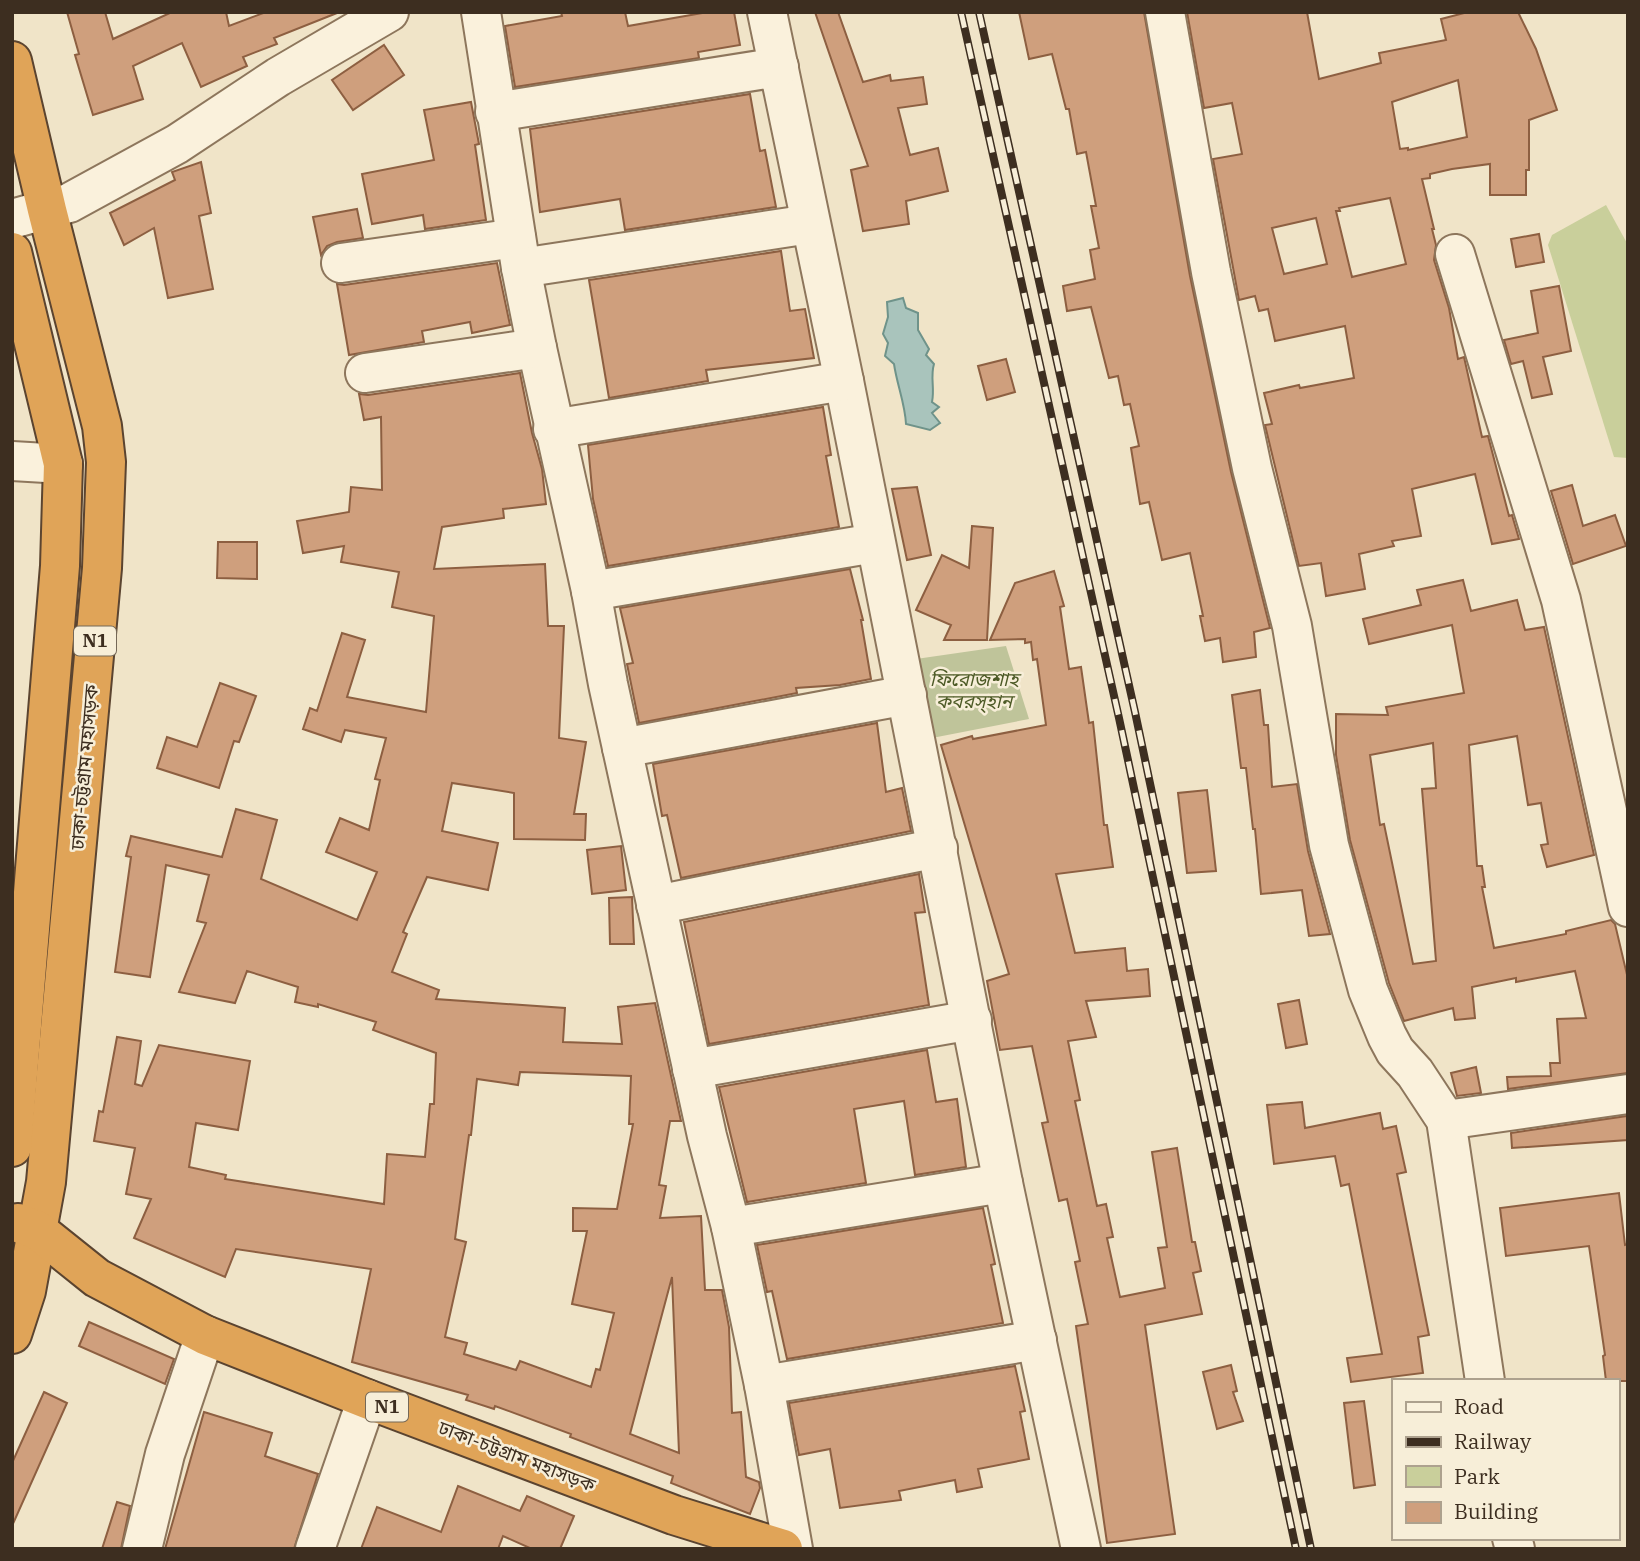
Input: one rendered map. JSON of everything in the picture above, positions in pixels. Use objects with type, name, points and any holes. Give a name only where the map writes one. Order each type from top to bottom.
[{"type":"highway","name":"ঢাকা-চট্টগ্রাম মহাসড়ক","points":[[12,61],[29,214],[102,426],[106,462],[102,568],[46,1182],[25,1225],[97,1278],[205,1335],[674,1516],[783,1549]]},
{"type":"highway","name":"ঢাকা-চট্টগ্রাম মহাসড়ক","points":[[12,252],[63,464],[60,566],[12,1147]]},
{"type":"highway","points":[[12,1334],[26,1291],[25,1225]]},
{"type":"street","points":[[29,214],[69,203],[177,144],[278,77],[389,12]]},
{"type":"street","points":[[481,12],[518,253],[537,348],[692,1069],[731,1227],[764,1385],[793,1549]]},
{"type":"street","points":[[767,12],[939,848],[1003,1183],[1081,1549]]},
{"type":"street","points":[[1165,12],[1210,272],[1252,468],[1292,626],[1329,845],[1368,990],[1387,1036],[1446,1120],[1485,1379]]},
{"type":"street","points":[[495,112],[779,67]]},
{"type":"street","points":[[341,263],[518,253],[810,223]]},
{"type":"street","points":[[1455,254],[1561,600],[1628,907]]},
{"type":"street","points":[[365,373],[537,348]]},
{"type":"street","points":[[554,429],[844,381]]},
{"type":"street","points":[[12,461],[63,464]]},
{"type":"street","points":[[591,591],[875,542]]},
{"type":"street","points":[[622,748],[908,695]]},
{"type":"street","points":[[656,905],[939,848]]},
{"type":"street","points":[[692,1069],[972,1020]]},
{"type":"street","points":[[1446,1120],[1628,1094]]},
{"type":"street","points":[[731,1227],[1003,1183]]},
{"type":"street","points":[[142,1549],[165,1454],[205,1335]]},
{"type":"street","points":[[764,1385],[1037,1340]]},
{"type":"street","points":[[315,1549],[367,1399]]},
{"type":"green space","points":[[1606,205],[1628,245],[1628,458],[1614,457],[1548,245],[1552,235]]},
{"type":"green space","name":"ফিরোজশাহ কবরস্হান","points":[[1006,646],[1029,719],[932,738],[916,659]]},
{"type":"water","points":[[903,298],[906,308],[918,313],[918,330],[929,349],[926,355],[934,364],[932,402],[939,407],[932,413],[940,423],[930,430],[906,424],[894,364],[885,356],[888,343],[883,334],[888,317],[887,302]]},
{"type":"building","points":[[67,12],[105,12],[113,39],[172,12],[226,12],[229,26],[266,12],[337,13],[274,38],[277,44],[243,57],[247,66],[201,87],[182,43],[133,66],[143,99],[93,115],[75,55],[79,54]]},
{"type":"building","points":[[561,12],[625,12],[628,26],[708,12],[734,12],[740,45],[698,52],[699,58],[515,87],[505,26],[562,16]]},
{"type":"building","points":[[815,12],[838,12],[863,82],[890,75],[891,81],[923,77],[927,104],[898,108],[910,155],[938,148],[948,191],[906,201],[909,224],[863,231],[851,170],[868,166]]},
{"type":"building","points":[[1019,12],[1144,12],[1190,276],[1231,472],[1270,628],[1254,632],[1256,657],[1223,662],[1220,638],[1205,641],[1200,616],[1203,616],[1190,553],[1162,560],[1149,502],[1140,504],[1131,448],[1139,446],[1130,404],[1124,405],[1118,376],[1109,378],[1091,307],[1067,311],[1063,286],[1095,279],[1090,250],[1099,248],[1091,206],[1096,206],[1086,152],[1077,154],[1069,109],[1066,109],[1052,54],[1029,59]]},
{"type":"building","points":[[1187,12],[1307,12],[1319,79],[1381,63],[1379,53],[1446,40],[1441,19],[1468,12],[1518,12],[1536,49],[1557,110],[1529,120],[1526,195],[1490,195],[1490,164],[1452,169],[1430,174],[1430,178],[1422,179],[1434,229],[1434,260],[1449,308],[1458,359],[1464,357],[1482,437],[1488,436],[1509,516],[1512,515],[1519,539],[1492,544],[1475,474],[1412,489],[1421,536],[1392,541],[1394,546],[1359,554],[1365,589],[1326,596],[1321,563],[1299,566],[1265,425],[1272,424],[1264,393],[1299,385],[1300,388],[1354,378],[1345,326],[1275,341],[1268,309],[1259,311],[1255,296],[1239,300],[1213,159],[1242,154],[1232,103],[1204,108]],"holes":[[[1458,80],[1467,137],[1408,150],[1400,149],[1392,102]],[[1390,198],[1406,264],[1352,277],[1336,211],[1340,211],[1339,208]],[[1316,218],[1327,264],[1284,274],[1272,228]]]},
{"type":"building","points":[[384,45],[404,75],[353,110],[332,80]]},
{"type":"building","points":[[750,94],[760,151],[765,150],[776,207],[625,230],[620,199],[540,212],[530,129]]},
{"type":"building","points":[[471,102],[479,144],[475,145],[486,220],[425,229],[423,215],[372,224],[362,174],[434,160],[424,110]]},
{"type":"building","points":[[201,162],[211,213],[199,216],[213,289],[168,298],[154,228],[124,245],[110,213],[175,180],[172,172]]},
{"type":"building","points":[[357,209],[363,238],[327,246],[321,255],[313,217]]},
{"type":"building","points":[[1539,234],[1544,262],[1516,267],[1511,239]]},
{"type":"building","points":[[781,251],[790,311],[805,309],[814,358],[706,370],[708,381],[609,398],[589,280]]},
{"type":"building","points":[[497,263],[510,325],[472,333],[470,322],[422,331],[424,342],[349,355],[337,284]]},
{"type":"building","points":[[1559,286],[1571,351],[1543,357],[1552,394],[1532,398],[1523,361],[1511,364],[1504,340],[1538,333],[1531,291]]},
{"type":"building","points":[[1006,359],[1015,392],[987,400],[978,366]]},
{"type":"building","points":[[520,373],[542,469],[546,504],[503,509],[504,518],[442,527],[434,569],[545,564],[548,626],[564,626],[559,738],[586,742],[574,814],[586,814],[585,840],[514,839],[514,793],[452,783],[442,831],[498,843],[488,890],[427,877],[403,932],[407,934],[392,972],[439,990],[436,999],[565,1008],[563,1042],[622,1044],[618,1007],[655,1003],[681,1121],[670,1121],[659,1185],[666,1186],[660,1218],[701,1216],[705,1290],[722,1290],[729,1327],[732,1413],[741,1412],[746,1477],[759,1482],[760,1488],[750,1514],[671,1483],[673,1476],[570,1437],[571,1434],[495,1406],[494,1409],[466,1400],[468,1395],[352,1362],[371,1269],[236,1249],[225,1277],[134,1238],[151,1199],[126,1194],[135,1148],[94,1141],[99,1111],[103,1112],[117,1037],[141,1041],[135,1084],[142,1086],[159,1045],[250,1061],[238,1130],[196,1123],[189,1167],[226,1175],[225,1179],[384,1204],[387,1154],[425,1157],[430,1104],[434,1104],[436,1053],[373,1030],[376,1022],[318,1004],[318,1007],[295,1002],[298,987],[247,971],[235,1003],[179,992],[206,923],[197,921],[209,875],[166,865],[150,977],[115,972],[131,857],[126,856],[131,836],[222,857],[236,809],[277,820],[261,879],[357,920],[377,872],[326,852],[340,818],[369,830],[380,780],[375,779],[386,738],[345,730],[341,742],[303,729],[310,708],[317,711],[342,633],[365,640],[347,697],[426,712],[434,616],[392,607],[399,572],[341,562],[344,546],[303,553],[297,521],[349,512],[351,487],[382,490],[381,417],[364,420],[359,394],[368,395]],"holes":[[[520,1072],[631,1076],[629,1124],[633,1124],[617,1209],[573,1208],[573,1231],[587,1231],[572,1304],[614,1313],[600,1370],[596,1369],[591,1387],[520,1361],[516,1370],[464,1354],[467,1343],[445,1337],[466,1242],[455,1239],[477,1079],[518,1085]],[[672,1277],[679,1453],[630,1434]]]},
{"type":"building","points":[[823,407],[831,455],[826,456],[839,527],[608,566],[593,499],[588,445]]},
{"type":"building","points":[[1572,485],[1583,526],[1615,515],[1626,546],[1573,564],[1551,491]]},
{"type":"building","points":[[917,487],[931,555],[907,560],[892,489]]},
{"type":"building","points":[[972,526],[993,528],[987,640],[944,640],[951,625],[916,610],[942,555],[969,568]]},
{"type":"building","points":[[218,542],[257,542],[257,579],[217,578]]},
{"type":"building","points":[[850,569],[863,620],[871,679],[840,685],[796,688],[797,693],[639,723],[627,664],[633,663],[620,608]]},
{"type":"building","points":[[1054,571],[1064,606],[1060,607],[1069,669],[1081,667],[1089,723],[1093,722],[1104,825],[1107,825],[1113,867],[1056,874],[1075,953],[1125,948],[1127,971],[1148,969],[1150,996],[1086,1001],[1096,1037],[1068,1041],[1080,1100],[1075,1101],[1097,1206],[1106,1204],[1113,1237],[1107,1238],[1120,1297],[1165,1288],[1158,1248],[1167,1247],[1152,1152],[1177,1148],[1192,1242],[1195,1242],[1201,1271],[1193,1273],[1202,1314],[1145,1325],[1175,1534],[1107,1543],[1076,1326],[1088,1324],[1075,1262],[1080,1261],[1067,1199],[1059,1201],[1042,1123],[1048,1122],[1032,1046],[1000,1050],[987,981],[1009,974],[941,745],[972,736],[973,739],[1046,725],[1037,659],[1033,660],[1031,642],[1025,643],[1025,639],[990,640],[1015,583]]},
{"type":"building","points":[[1463,580],[1471,611],[1517,600],[1525,630],[1544,627],[1594,855],[1547,867],[1541,845],[1548,844],[1541,803],[1528,805],[1517,736],[1469,745],[1477,866],[1482,866],[1485,887],[1482,887],[1494,948],[1566,934],[1566,931],[1611,920],[1615,924],[1628,979],[1628,1073],[1508,1089],[1507,1077],[1551,1076],[1550,1063],[1560,1063],[1557,1019],[1586,1018],[1575,971],[1516,982],[1516,978],[1472,987],[1475,1018],[1455,1020],[1453,1008],[1404,1021],[1389,983],[1350,840],[1336,755],[1336,714],[1388,715],[1386,707],[1464,693],[1452,625],[1369,644],[1363,619],[1421,605],[1417,590]],"holes":[[[1433,743],[1436,788],[1422,789],[1436,961],[1413,964],[1384,824],[1380,825],[1370,755]]]},
{"type":"building","points":[[220,683],[256,696],[239,742],[234,741],[219,788],[157,768],[167,737],[197,747]]},
{"type":"building","points":[[1260,690],[1264,725],[1268,725],[1272,787],[1297,784],[1308,851],[1330,934],[1309,936],[1302,890],[1261,894],[1255,829],[1246,768],[1241,768],[1232,695]]},
{"type":"building","points":[[877,723],[886,792],[902,788],[911,831],[681,878],[667,815],[662,816],[653,764]]},
{"type":"building","points":[[1207,790],[1216,871],[1187,873],[1178,793]]},
{"type":"building","points":[[621,846],[626,890],[592,894],[587,850]]},
{"type":"building","points":[[919,874],[925,912],[915,913],[929,1005],[709,1044],[684,922]]},
{"type":"building","points":[[632,897],[634,944],[610,944],[609,898]]},
{"type":"building","points":[[1299,1000],[1307,1044],[1286,1048],[1278,1004]]},
{"type":"building","points":[[927,1050],[936,1102],[957,1099],[966,1167],[915,1175],[904,1101],[854,1109],[866,1183],[747,1202],[719,1087]]},
{"type":"building","points":[[1476,1067],[1481,1093],[1457,1096],[1451,1073]]},
{"type":"building","points":[[1302,1102],[1305,1128],[1380,1113],[1383,1129],[1396,1126],[1406,1172],[1397,1174],[1429,1335],[1418,1337],[1423,1373],[1351,1382],[1347,1358],[1382,1354],[1349,1184],[1341,1186],[1335,1156],[1274,1164],[1267,1105]]},
{"type":"building","points":[[1627,1116],[1628,1140],[1512,1148],[1511,1133]]},
{"type":"building","points":[[1619,1193],[1625,1245],[1628,1244],[1628,1381],[1606,1379],[1605,1355],[1589,1246],[1506,1256],[1500,1208]]},
{"type":"building","points":[[983,1208],[995,1264],[991,1265],[1003,1323],[787,1359],[772,1291],[767,1292],[757,1245]]},
{"type":"building","points":[[89,1322],[174,1359],[165,1384],[79,1346]]},
{"type":"building","points":[[1231,1365],[1237,1391],[1233,1392],[1243,1421],[1217,1429],[1203,1372]]},
{"type":"building","points":[[1015,1366],[1025,1411],[1020,1412],[1029,1459],[978,1469],[982,1487],[957,1492],[955,1480],[899,1491],[901,1500],[840,1508],[830,1449],[799,1455],[789,1403]]},
{"type":"building","points":[[44,1392],[67,1403],[12,1526],[12,1463]]},
{"type":"building","points":[[1364,1401],[1375,1485],[1354,1488],[1344,1403]]},
{"type":"building","points":[[204,1412],[272,1433],[265,1456],[318,1474],[294,1549],[165,1549]]},
{"type":"building","points":[[458,1486],[520,1511],[527,1496],[574,1516],[560,1549],[532,1549],[503,1536],[498,1549],[361,1549],[377,1507],[441,1532]]},
{"type":"building","points":[[117,1502],[130,1506],[121,1549],[102,1549]]},
{"type":"railway","points":[[961,12],[1119,718],[1296,1549]]},
{"type":"railway","points":[[979,12],[1135,712],[1311,1549]]}]
